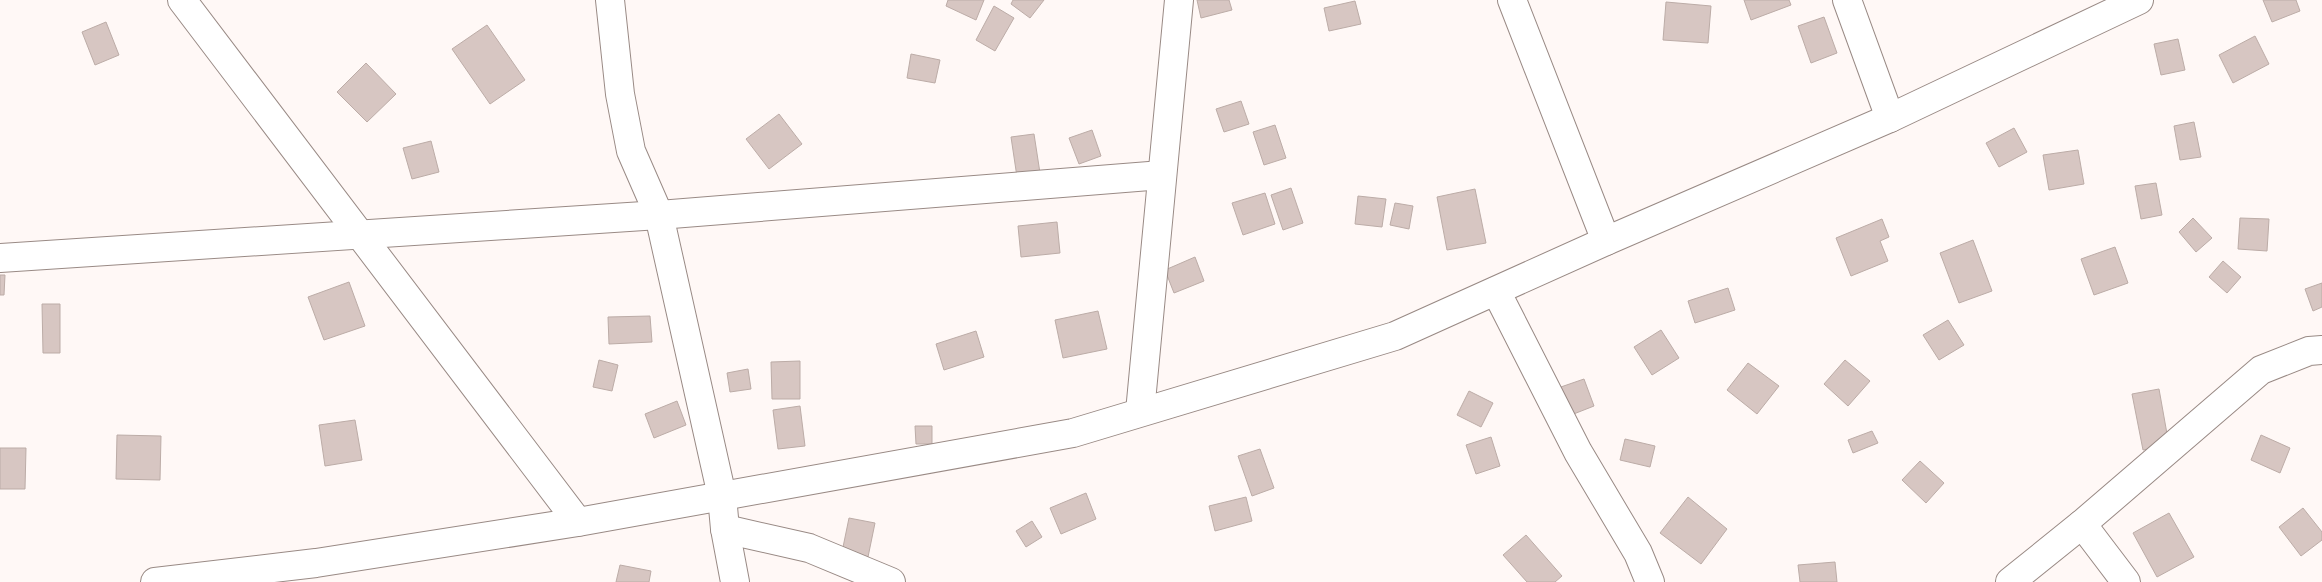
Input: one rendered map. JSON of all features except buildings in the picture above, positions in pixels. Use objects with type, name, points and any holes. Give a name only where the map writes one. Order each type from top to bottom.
[{"type":"street","points":[[182,0],[578,522]]},
{"type":"street","points":[[610,0],[620,94],[631,151],[658,215],[722,496],[725,529],[735,582]]},
{"type":"street","points":[[1140,412],[1179,0]]},
{"type":"street","points":[[1512,0],[1606,241]]},
{"type":"street","points":[[1847,0],[1890,118]]},
{"type":"street","points":[[164,581],[316,563],[578,522],[1073,433],[1395,336],[1606,241],[1890,118],[2139,0]]},
{"type":"street","points":[[0,258],[360,236],[658,215],[1162,175]]},
{"type":"street","points":[[1496,291],[1578,452],[1638,553],[1651,582]]},
{"type":"street","points":[[2010,582],[2082,524],[2261,370],[2308,351],[2322,350]]},
{"type":"street","points":[[2082,524],[2126,582]]},
{"type":"street","points":[[725,529],[809,548],[891,582]]}]
